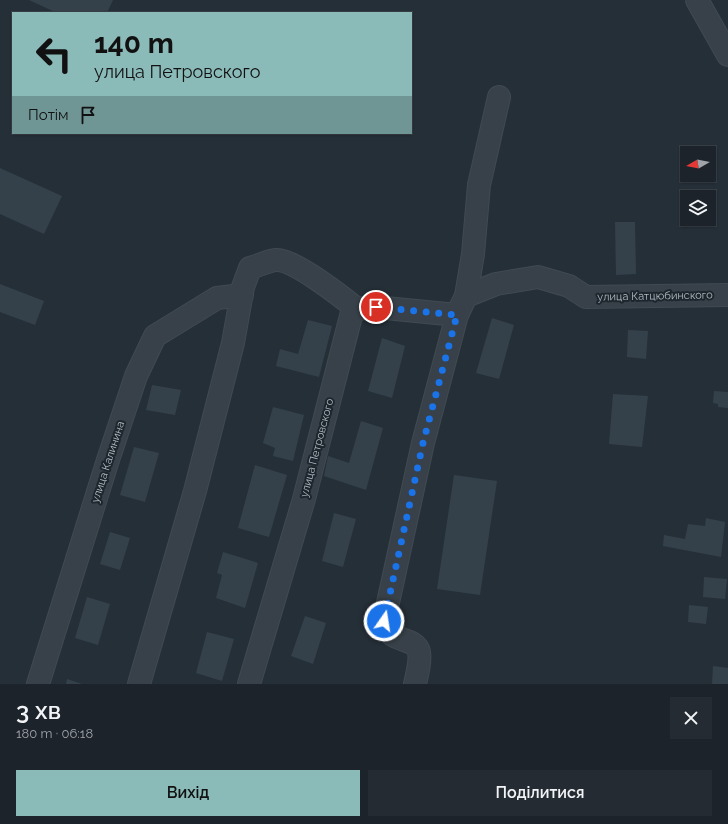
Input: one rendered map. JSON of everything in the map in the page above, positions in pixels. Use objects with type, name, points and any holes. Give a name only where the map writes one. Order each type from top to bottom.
[{"type":"street","points":[[697,0],[728,55]]},
{"type":"street","points":[[415,684],[419,652],[415,645],[391,635],[385,628],[384,621],[423,443],[461,305],[473,254],[479,185],[499,97]]},
{"type":"street","points":[[139,684],[194,492],[232,343],[242,295],[250,268],[277,260],[302,270],[337,292],[357,309],[376,307],[461,305]]},
{"type":"street","name":"улица Катцюбинского","points":[[461,305],[496,284],[538,277],[568,286],[586,297],[728,295]]},
{"type":"street","name":"улица Калинина","points":[[38,684],[107,463],[136,376],[155,336],[217,298],[242,295]]},
{"type":"street","name":"улица Петровского","points":[[249,684],[304,499],[351,316],[357,309]]},
{"type":"building","points":[[29,0],[113,0],[107,12],[55,12]]},
{"type":"building","points":[[0,168],[62,196],[44,234],[0,214]]},
{"type":"building","points":[[615,222],[635,222],[636,274],[616,275]]},
{"type":"building","points":[[0,284],[44,301],[35,325],[0,312]]},
{"type":"building","points":[[492,318],[514,325],[499,379],[476,373]]},
{"type":"building","points":[[308,320],[332,326],[319,377],[276,366],[280,349],[298,354]]},
{"type":"building","points":[[628,330],[648,331],[646,359],[627,357]]},
{"type":"building","points":[[382,338],[405,346],[392,398],[368,391]]},
{"type":"building","points":[[152,385],[181,390],[175,415],[146,410]]},
{"type":"building","points":[[714,391],[728,392],[728,408],[718,407],[718,404],[713,403]]},
{"type":"building","points":[[613,394],[648,396],[642,447],[609,444]]},
{"type":"building","points":[[273,407],[304,415],[293,461],[273,456],[275,448],[263,443]]},
{"type":"building","points":[[361,421],[383,428],[366,490],[324,476],[328,456],[349,463]]},
{"type":"building","points":[[134,447],[159,453],[145,502],[120,495]]},
{"type":"building","points":[[255,465],[287,475],[269,537],[238,528]]},
{"type":"building","points":[[454,475],[497,481],[480,595],[437,589]]},
{"type":"building","points":[[334,513],[356,519],[343,567],[322,561]]},
{"type":"building","points":[[706,518],[725,522],[721,557],[663,546],[664,535],[685,539],[688,524],[705,526]]},
{"type":"building","points":[[110,532],[130,538],[120,570],[100,564]]},
{"type":"building","points":[[223,552],[258,563],[245,608],[216,598],[222,575],[217,573]]},
{"type":"building","points":[[704,577],[727,579],[725,599],[703,597]]},
{"type":"building","points":[[87,597],[110,604],[98,645],[75,638]]},
{"type":"building","points":[[689,605],[708,607],[706,624],[688,622]]},
{"type":"building","points":[[305,616],[326,623],[313,664],[291,656]]},
{"type":"building","points":[[207,632],[234,639],[222,681],[196,673]]},
{"type":"building","points":[[713,666],[728,668],[728,684],[712,684]]},
{"type":"building","points":[[67,679],[82,684],[66,684]]},
{"type":"route","points":[[376,307],[457,315],[423,443],[384,621]]}]
